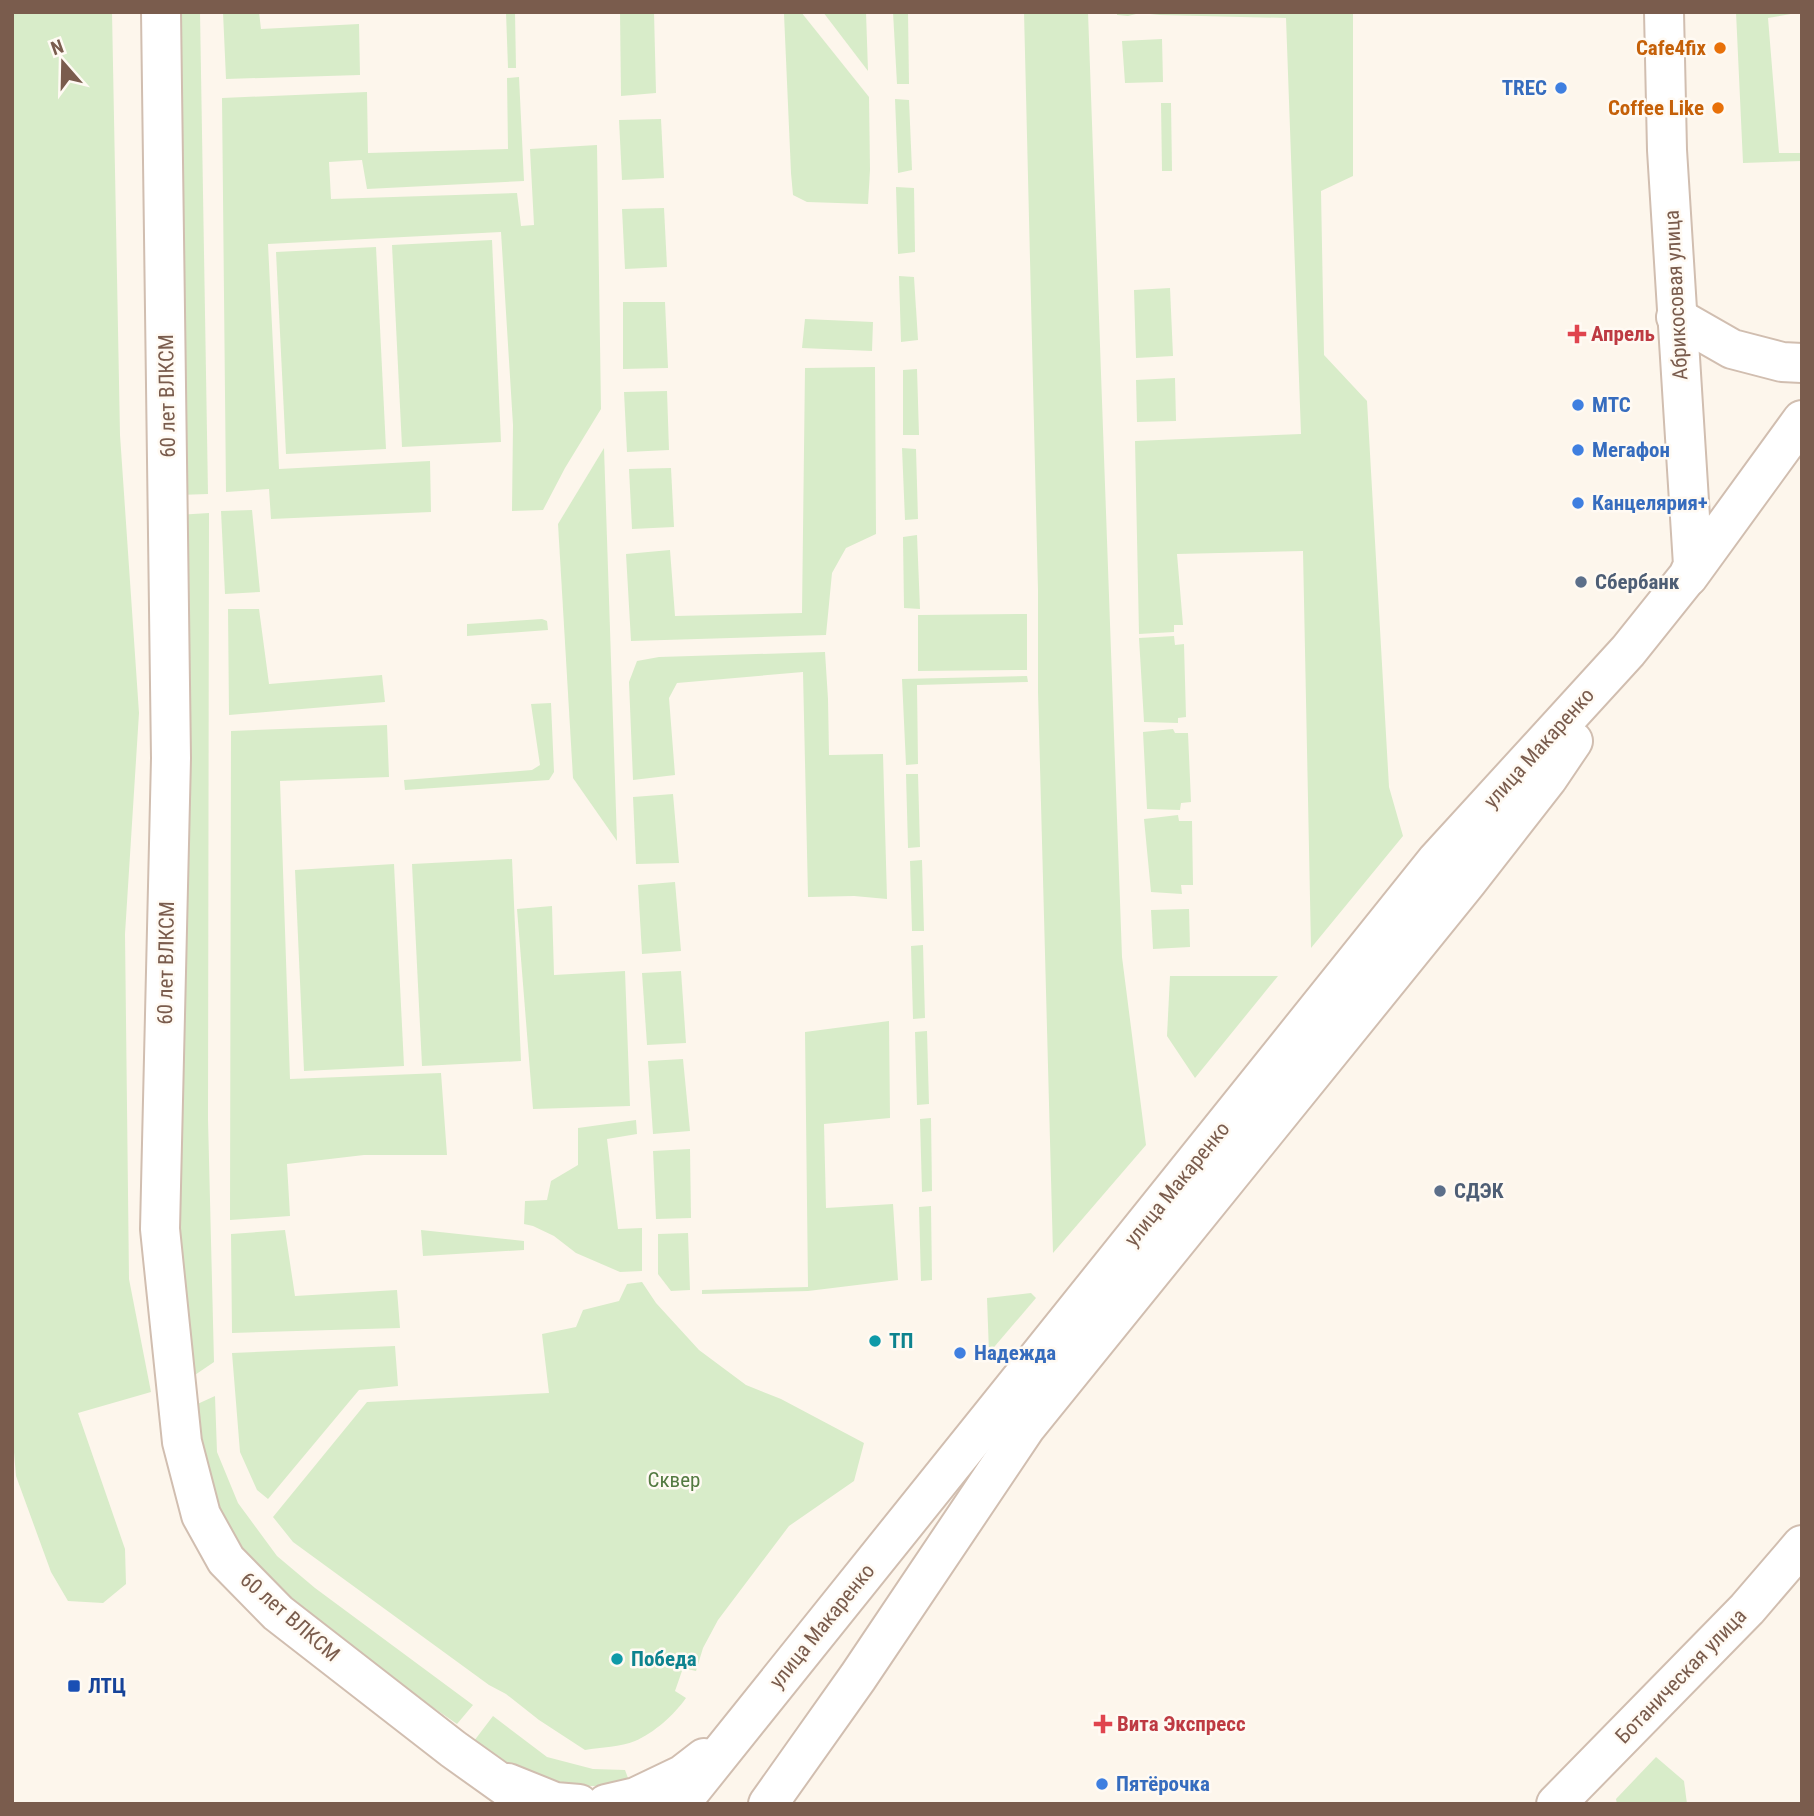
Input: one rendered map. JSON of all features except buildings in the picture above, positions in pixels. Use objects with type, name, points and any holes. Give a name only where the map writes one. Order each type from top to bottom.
[{"type":"street","name":"60 лет ВЛКСМ","points":[[161,12],[172,758],[160,1229],[182,1443],[201,1515],[226,1560],[278,1613],[453,1749],[499,1791]]},
{"type":"street","name":"Абрикосовая улица","points":[[1664,12],[1667,150],[1693,565],[1688,576]]},
{"type":"street","points":[[1676,317],[1732,349],[1782,362],[1802,363]]},
{"type":"street","name":"улица Макаренко","points":[[768,1804],[858,1677],[1026,1427],[1548,778],[1688,576],[1802,420]]},
{"type":"street","name":"улица Макаренко","points":[[680,1804],[1437,860],[1628,651],[1688,576]]},
{"type":"street","name":"Ботаническая улица","points":[[1556,1804],[1747,1609],[1802,1545]]},
{"type":"street","points":[[606,1804],[636,1797],[682,1775],[736,1733]]},
{"type":"street","points":[[499,1791],[530,1804]]},
{"type":"street","points":[[499,1791],[579,1804]]},
{"type":"green space","points":[[12,12],[112,12],[120,435],[139,713],[125,934],[129,1279],[151,1392],[78,1413],[125,1549],[126,1584],[103,1603],[68,1601],[51,1572],[16,1476],[12,1429]]},
{"type":"green space","points":[[173,12],[200,12],[208,494],[178,495]]},
{"type":"green space","points":[[223,12],[259,12],[261,29],[359,24],[360,75],[226,79]]},
{"type":"green space","points":[[506,12],[515,12],[516,68],[508,68]]},
{"type":"green space","points":[[620,12],[654,12],[656,93],[621,96]]},
{"type":"green space","points":[[801,12],[869,97],[868,204],[807,202],[793,195],[784,14]]},
{"type":"green space","points":[[823,12],[866,12],[868,71]]},
{"type":"green space","points":[[893,12],[908,12],[909,84],[897,84]]},
{"type":"green space","points":[[1024,12],[1088,12],[1122,957],[1146,1145],[1053,1253],[1038,692]]},
{"type":"green space","points":[[1117,12],[1353,12],[1353,176],[1321,191],[1324,355],[1367,401],[1389,787],[1403,836],[1311,948],[1303,551],[1177,554],[1183,625],[1174,625],[1174,632],[1139,634],[1135,441],[1301,434],[1286,18],[1140,13],[1128,16],[1117,15]]},
{"type":"green space","points":[[1736,12],[1802,12],[1768,18],[1779,153],[1802,153],[1802,161],[1743,163]]},
{"type":"green space","points":[[1162,39],[1163,82],[1125,83],[1122,41]]},
{"type":"green space","points":[[519,77],[524,181],[367,189],[362,160],[329,162],[331,199],[517,193],[521,226],[534,225],[530,149],[597,145],[601,409],[543,510],[512,511],[513,425],[501,232],[268,244],[279,469],[430,461],[431,512],[271,519],[269,489],[226,492],[222,98],[367,92],[368,153],[508,149],[507,78]]},
{"type":"green space","points":[[895,99],[909,100],[912,170],[898,173]]},
{"type":"green space","points":[[1161,103],[1171,103],[1172,171],[1162,171]]},
{"type":"green space","points":[[661,119],[664,178],[622,180],[619,120]]},
{"type":"green space","points":[[896,187],[914,188],[915,252],[898,254]]},
{"type":"green space","points":[[664,208],[667,267],[625,269],[622,209]]},
{"type":"green space","points":[[492,240],[501,442],[402,447],[392,245]]},
{"type":"green space","points":[[376,247],[386,449],[286,454],[276,252]]},
{"type":"green space","points":[[899,276],[914,277],[918,340],[901,342]]},
{"type":"green space","points":[[1170,288],[1173,356],[1136,358],[1134,290]]},
{"type":"green space","points":[[623,302],[665,302],[668,368],[623,369]]},
{"type":"green space","points":[[805,319],[873,322],[872,351],[802,348]]},
{"type":"green space","points":[[875,367],[876,534],[846,548],[832,573],[826,635],[631,641],[626,554],[670,550],[675,616],[802,613],[805,368]]},
{"type":"green space","points":[[917,369],[919,435],[903,435],[903,370]]},
{"type":"green space","points":[[1175,378],[1176,421],[1137,422],[1136,380]]},
{"type":"green space","points":[[667,391],[669,450],[627,452],[624,392]]},
{"type":"green space","points":[[604,448],[617,841],[573,778],[558,524]]},
{"type":"green space","points":[[902,448],[916,449],[918,519],[905,520]]},
{"type":"green space","points":[[671,468],[674,527],[632,529],[629,469]]},
{"type":"green space","points":[[252,510],[260,592],[225,594],[221,511]]},
{"type":"green space","points":[[209,513],[208,1119],[214,1362],[189,1379],[170,1234],[177,515]]},
{"type":"green space","points":[[917,535],[920,609],[904,608],[903,537]]},
{"type":"green space","points":[[228,609],[259,609],[269,684],[382,675],[385,702],[229,715]]},
{"type":"green space","points":[[1027,614],[1027,670],[918,671],[918,615]]},
{"type":"green space","points":[[542,619],[547,621],[548,630],[467,636],[467,624]]},
{"type":"green space","points":[[1174,636],[1175,645],[1184,644],[1186,717],[1178,718],[1178,723],[1144,722],[1139,638]]},
{"type":"green space","points":[[825,652],[829,755],[883,754],[887,899],[854,896],[808,897],[803,672],[677,683],[669,698],[675,775],[633,780],[629,682],[637,661],[659,657]]},
{"type":"green space","points":[[1027,676],[1028,682],[917,685],[918,764],[906,765],[902,679]]},
{"type":"green space","points":[[551,703],[554,772],[549,780],[405,790],[404,780],[532,770],[540,765],[531,704]]},
{"type":"green space","points":[[387,725],[389,777],[280,781],[290,1079],[441,1073],[447,1155],[364,1155],[287,1164],[290,1216],[230,1220],[231,731]]},
{"type":"green space","points":[[1173,729],[1175,733],[1188,733],[1191,802],[1181,803],[1180,810],[1147,809],[1143,732]]},
{"type":"green space","points":[[906,774],[918,774],[920,847],[908,848]]},
{"type":"green space","points":[[673,794],[679,863],[636,864],[633,797]]},
{"type":"green space","points":[[1178,815],[1179,821],[1192,821],[1193,885],[1181,885],[1182,894],[1151,892],[1144,819]]},
{"type":"green space","points":[[512,859],[521,1061],[422,1066],[412,864]]},
{"type":"green space","points":[[922,860],[924,931],[912,931],[910,861]]},
{"type":"green space","points":[[394,864],[404,1066],[304,1071],[295,870]]},
{"type":"green space","points":[[675,882],[681,951],[642,954],[638,885]]},
{"type":"green space","points":[[552,906],[554,975],[625,971],[630,1106],[533,1109],[517,909]]},
{"type":"green space","points":[[1189,909],[1190,947],[1153,949],[1151,910]]},
{"type":"green space","points":[[923,945],[925,1018],[913,1019],[911,946]]},
{"type":"green space","points":[[681,971],[686,1043],[647,1045],[642,973]]},
{"type":"green space","points":[[1170,976],[1278,976],[1195,1078],[1167,1036]]},
{"type":"green space","points":[[889,1021],[890,1118],[824,1124],[826,1208],[893,1204],[898,1280],[808,1291],[702,1294],[702,1290],[808,1287],[805,1032]]},
{"type":"green space","points":[[927,1031],[929,1104],[917,1105],[915,1032]]},
{"type":"green space","points":[[683,1059],[690,1131],[653,1134],[648,1061]]},
{"type":"green space","points":[[931,1118],[932,1191],[922,1192],[920,1119]]},
{"type":"green space","points":[[636,1120],[637,1134],[607,1139],[618,1229],[642,1228],[642,1271],[620,1272],[576,1253],[554,1236],[524,1224],[525,1201],[547,1200],[551,1181],[578,1165],[578,1128]]},
{"type":"green space","points":[[690,1149],[691,1218],[656,1219],[653,1151]]},
{"type":"green space","points":[[931,1206],[932,1280],[921,1281],[919,1207]]},
{"type":"green space","points":[[285,1230],[295,1296],[397,1290],[400,1328],[232,1333],[231,1234]]},
{"type":"green space","points":[[421,1230],[524,1241],[524,1250],[423,1256]]},
{"type":"green space","points":[[688,1233],[690,1290],[671,1291],[658,1274],[658,1234]]},
{"type":"green space","name":"Сквер","points":[[642,1282],[656,1303],[699,1350],[746,1385],[781,1399],[864,1443],[854,1481],[789,1526],[718,1620],[703,1648],[696,1671],[683,1668],[675,1691],[686,1698],[676,1711],[635,1741],[585,1750],[489,1685],[293,1542],[273,1517],[367,1402],[549,1393],[542,1334],[576,1327],[583,1310],[619,1301],[627,1284]]},
{"type":"green space","points":[[1031,1293],[1036,1298],[989,1353],[987,1298]]},
{"type":"green space","points":[[395,1346],[398,1386],[359,1390],[268,1499],[257,1490],[240,1452],[232,1353]]},
{"type":"green space","points":[[215,1396],[217,1452],[238,1503],[277,1556],[315,1588],[473,1705],[457,1724],[331,1637],[263,1579],[216,1518],[193,1406]]},
{"type":"green space","points":[[493,1716],[547,1757],[593,1769],[625,1770],[631,1786],[562,1786],[512,1767],[474,1741]]},
{"type":"green space","points":[[1656,1757],[1684,1781],[1687,1804],[1617,1804],[1616,1799]]},
{"type":"place","name":"Cafe4fix","points":[[1720,48]]},
{"type":"place","name":"TREC","points":[[1561,88]]},
{"type":"place","name":"Coffee Like","points":[[1718,108]]},
{"type":"place","name":"Апрель","points":[[1577,334]]},
{"type":"place","name":"МТС","points":[[1578,405]]},
{"type":"place","name":"Мегафон","points":[[1578,450]]},
{"type":"place","name":"Канцелярия+","points":[[1578,503]]},
{"type":"place","name":"Сбербанк","points":[[1581,582]]},
{"type":"place","name":"СДЭК","points":[[1440,1191]]},
{"type":"place","name":"ТП","points":[[875,1341]]},
{"type":"place","name":"Надежда","points":[[960,1353]]},
{"type":"place","name":"Победа","points":[[617,1659]]},
{"type":"place","name":"ЛТЦ","points":[[74,1686]]},
{"type":"place","name":"Вита Экспресс","points":[[1103,1724]]},
{"type":"place","name":"Пятёрочка","points":[[1102,1784]]}]
